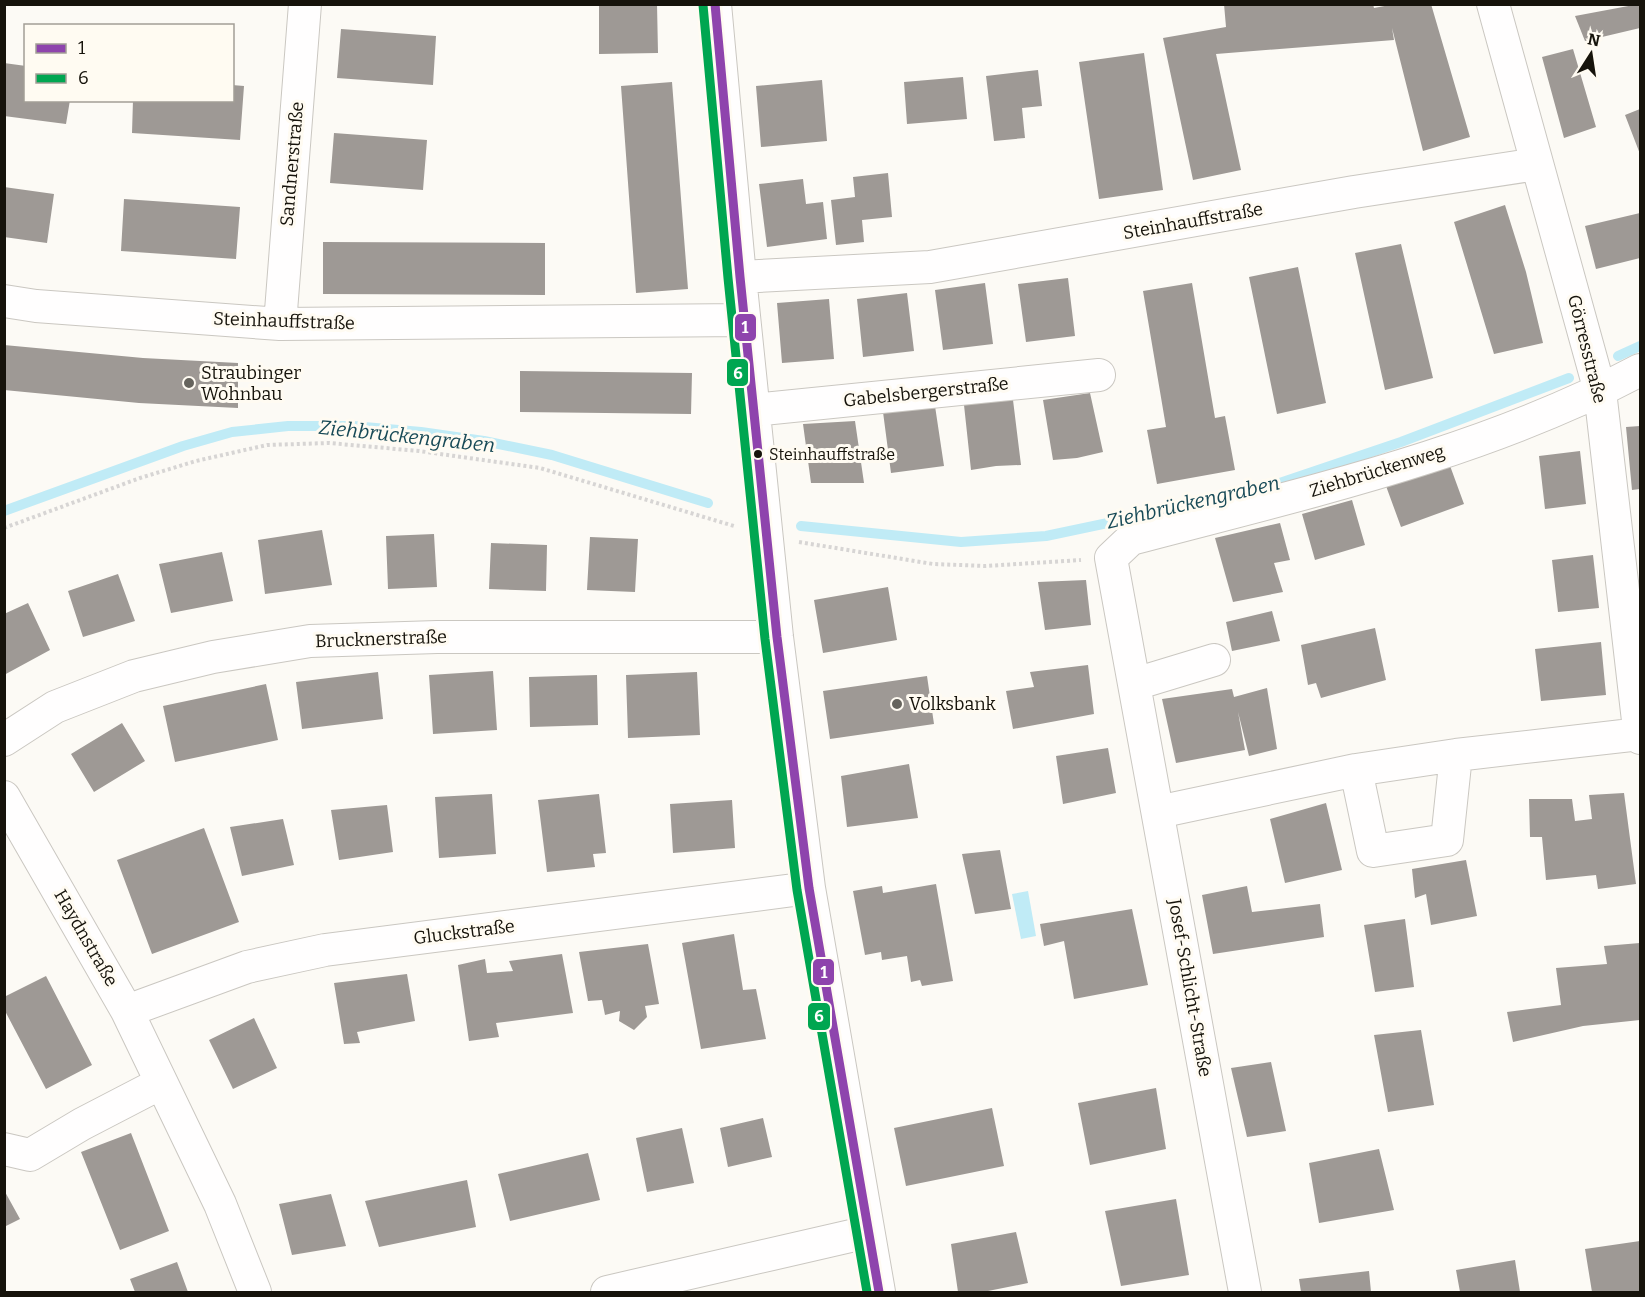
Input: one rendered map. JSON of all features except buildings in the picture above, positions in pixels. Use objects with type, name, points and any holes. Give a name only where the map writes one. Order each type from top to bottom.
[{"type":"street","name":"Sandnerstraße","points":[[280,324],[305,4]]},
{"type":"street","points":[[715,4],[744,320],[777,637],[809,888],[879,1293]]},
{"type":"street","name":"Görresstraße","points":[[1493,4],[1600,392],[1640,736]]},
{"type":"street","name":"Steinhauffstraße","points":[[740,277],[930,267],[1354,192],[1538,164]]},
{"type":"street","name":"Steinhauffstraße","points":[[4,301],[36,306],[280,324],[744,320]]},
{"type":"street","name":"Ziehbrückenweg","points":[[1112,558],[1131,539],[1368,476],[1502,432],[1600,392],[1641,370]]},
{"type":"street","name":"Gabelsbergerstraße","points":[[754,410],[1099,375]]},
{"type":"street","name":"Josef-Schlicht-Straße","points":[[1112,558],[1245,1293]]},
{"type":"street","name":"Brucknerstraße","points":[[4,740],[55,707],[134,676],[213,657],[310,641],[437,637],[777,637]]},
{"type":"street","points":[[1135,684],[1214,660]]},
{"type":"street","points":[[1158,812],[1356,770],[1456,755],[1640,736]]},
{"type":"street","points":[[1356,770],[1373,851],[1447,840],[1456,755]]},
{"type":"street","name":"Haydnstraße","points":[[4,797],[127,1011],[220,1204],[255,1293]]},
{"type":"street","name":"Gluckstraße","points":[[127,1011],[247,966],[326,950],[809,888]]},
{"type":"street","points":[[4,1149],[30,1155],[82,1124],[161,1083]]},
{"type":"street","points":[[607,1293],[868,1232]]},
{"type":"path","points":[[4,528],[140,478],[196,461],[267,445],[329,443],[540,468],[767,536],[933,564],[986,566],[1112,558]]},
{"type":"water","points":[[1028,891],[1036,936],[1021,939],[1012,894]]},
{"type":"waterway","name":"Ziehbrückengraben","points":[[1618,356],[1640,346]]},
{"type":"waterway","name":"Ziehbrückengraben","points":[[801,526],[961,542],[1046,536],[1250,493],[1401,442],[1569,378]]},
{"type":"waterway","name":"Ziehbrückengraben","points":[[4,511],[183,446],[232,432],[288,426],[353,426],[484,441],[552,455],[708,503]]},
{"type":"transit line","name":"1","points":[[715,4],[777,637],[809,888],[879,1292]]},
{"type":"transit line","name":"6","points":[[703,5],[765,639],[797,890],[867,1292]]},
{"type":"place","name":"Straubinger Wohnbau","points":[[189,383]]},
{"type":"place","name":"Steinhauffstraße","points":[[758,454]]},
{"type":"place","name":"Volksbank","points":[[897,704]]}]
